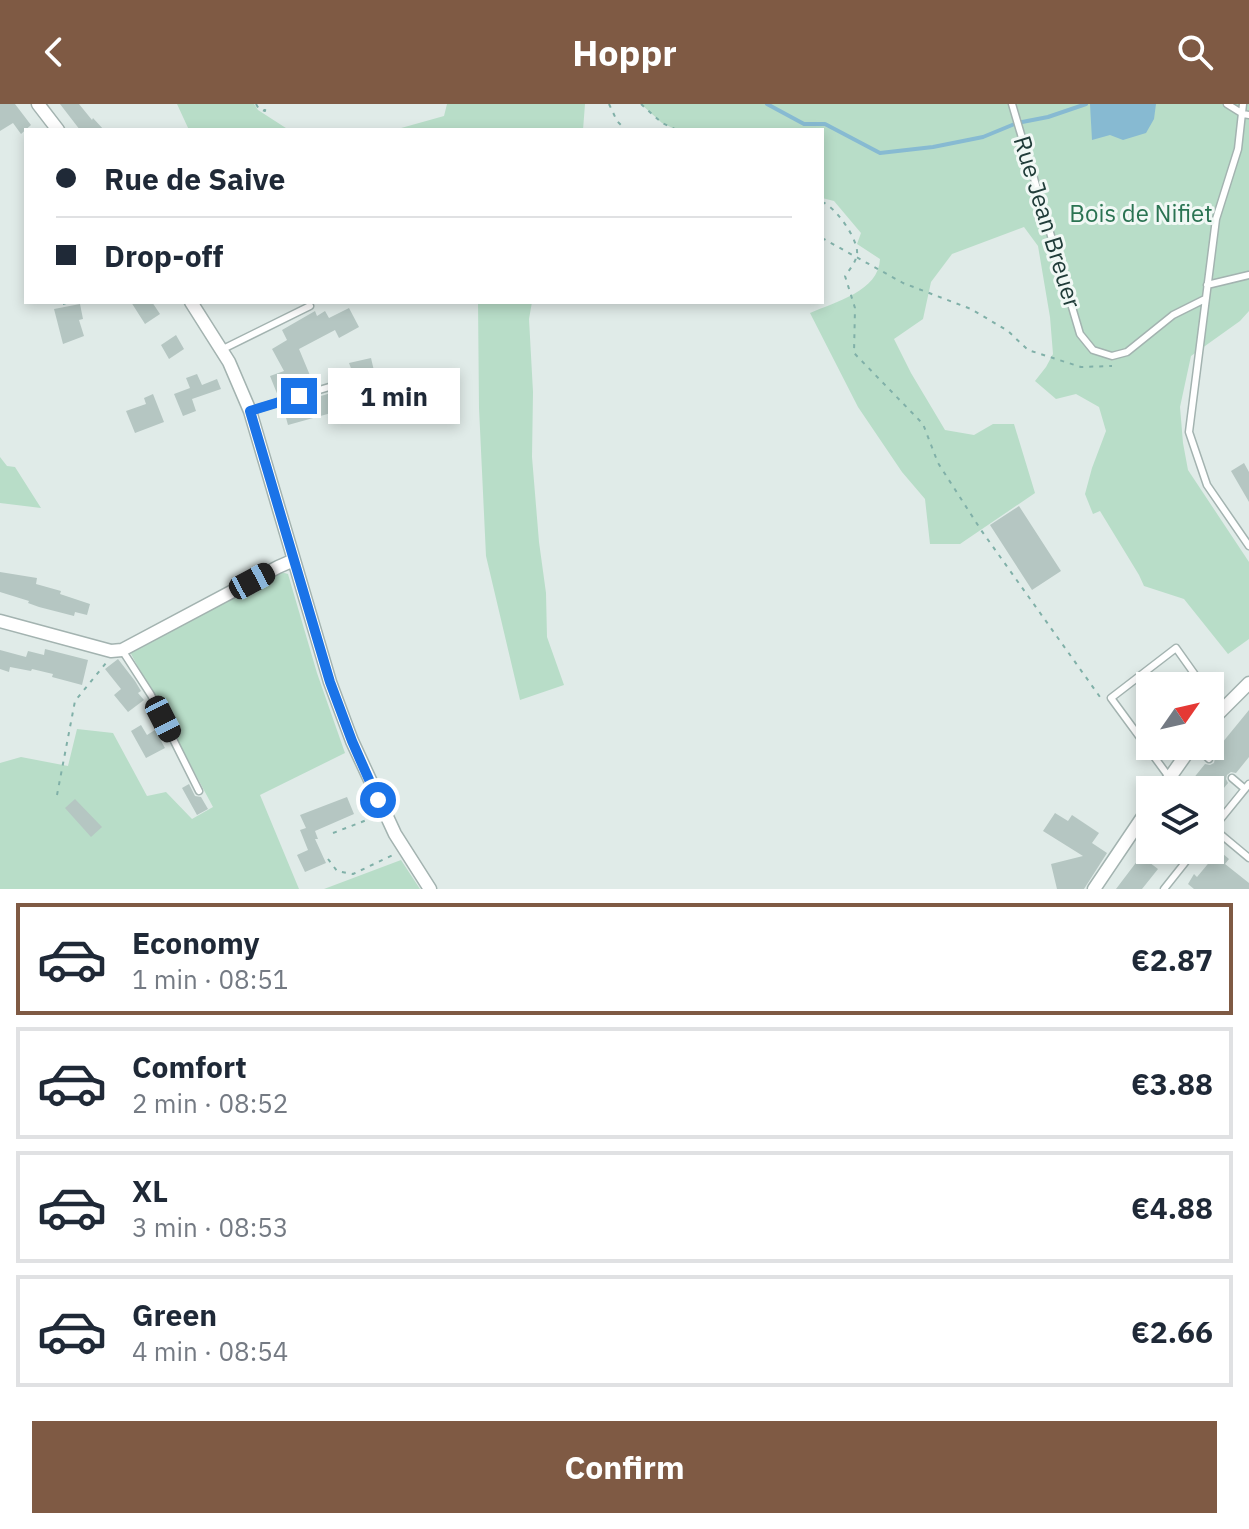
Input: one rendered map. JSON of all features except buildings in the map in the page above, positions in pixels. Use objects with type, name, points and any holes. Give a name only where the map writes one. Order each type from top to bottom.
[{"type":"street","points":[[38,104],[56,128]]},
{"type":"street","points":[[192,304],[229,362],[250,411],[330,682],[352,741],[385,813],[430,889]]},
{"type":"street","points":[[0,621],[116,651],[294,560]]},
{"type":"street","points":[[1224,706],[1249,683]]},
{"type":"street","points":[[1170,776],[1183,760]]},
{"type":"street","points":[[1094,889],[1136,827]]},
{"type":"lane","name":"Rue Jean Breuer","points":[[1012,104],[1080,334],[1093,350],[1112,356],[1127,352]]},
{"type":"lane","points":[[1227,104],[1246,115]]},
{"type":"lane","points":[[1243,104],[1246,115],[1216,219],[1189,432],[1207,485],[1249,546]]},
{"type":"lane","points":[[1207,285],[1249,275]]},
{"type":"lane","points":[[1127,352],[1173,315],[1205,299]]},
{"type":"lane","points":[[221,350],[310,306]]},
{"type":"lane","points":[[250,411],[349,381]]},
{"type":"lane","points":[[1145,672],[1176,648],[1193,672]]},
{"type":"lane","points":[[116,651],[151,695],[199,791]]},
{"type":"lane","points":[[1136,679],[1111,698],[1136,732]]},
{"type":"lane","points":[[1224,815],[1247,787],[1232,778]]},
{"type":"lane","points":[[1224,839],[1249,858]]},
{"type":"lane","points":[[1164,889],[1184,864]]},
{"type":"path","points":[[256,104],[265,111],[266,104]]},
{"type":"path","points":[[609,104],[624,128]]},
{"type":"path","points":[[641,104],[662,123],[673,128]]},
{"type":"path","points":[[824,203],[831,205],[857,244],[857,258],[845,276],[855,308],[854,353],[923,424],[938,463],[981,530],[1100,696]]},
{"type":"path","points":[[824,239],[903,283],[971,309],[1008,331],[1028,350],[1081,367],[1119,365],[1127,352]]},
{"type":"path","points":[[57,795],[75,701],[116,651]]},
{"type":"path","points":[[333,833],[385,813]]},
{"type":"path","points":[[328,859],[337,871],[353,874],[405,850]]},
{"type":"green space","points":[[177,104],[254,104],[286,128],[188,128]]},
{"type":"green space","points":[[447,104],[585,104],[583,128],[401,128],[444,116]]},
{"type":"green space","name":"Bois de Nifiet","points":[[641,104],[1249,104],[1249,311],[1191,356],[1180,407],[1188,470],[1249,562],[1249,639],[1228,654],[1184,599],[1144,586],[1100,511],[1093,514],[1085,494],[1106,431],[1099,407],[1076,394],[1056,399],[1035,381],[1053,354],[1038,246],[1024,227],[952,254],[931,282],[923,319],[894,339],[945,430],[974,435],[993,424],[1014,424],[1035,493],[960,544],[930,544],[925,499],[902,472],[858,407],[810,313],[843,300],[864,287],[878,270],[880,259],[857,244],[861,233],[834,201],[824,198],[824,128],[673,128],[662,123]]},
{"type":"green space","points":[[478,304],[532,304],[529,319],[533,392],[532,457],[546,593],[547,637],[564,685],[520,700],[486,556]]},
{"type":"green space","points":[[0,457],[7,466],[15,467],[41,508],[0,503]]},
{"type":"green space","points":[[281,572],[288,574],[317,673],[345,753],[260,795],[299,889],[0,889],[0,763],[21,757],[68,766],[77,729],[113,733],[147,796],[166,792],[192,819],[213,807],[130,652]]},
{"type":"green space","points":[[401,860],[420,889],[324,889]]},
{"type":"water","points":[[1090,104],[1156,104],[1154,119],[1146,133],[1123,140],[1110,135],[1092,140]]},
{"type":"waterway","points":[[767,104],[804,124],[825,124],[880,153],[983,137],[1017,123],[1048,117],[1086,104]]},
{"type":"route","points":[[299,396],[250,411],[330,682],[378,800]]}]
